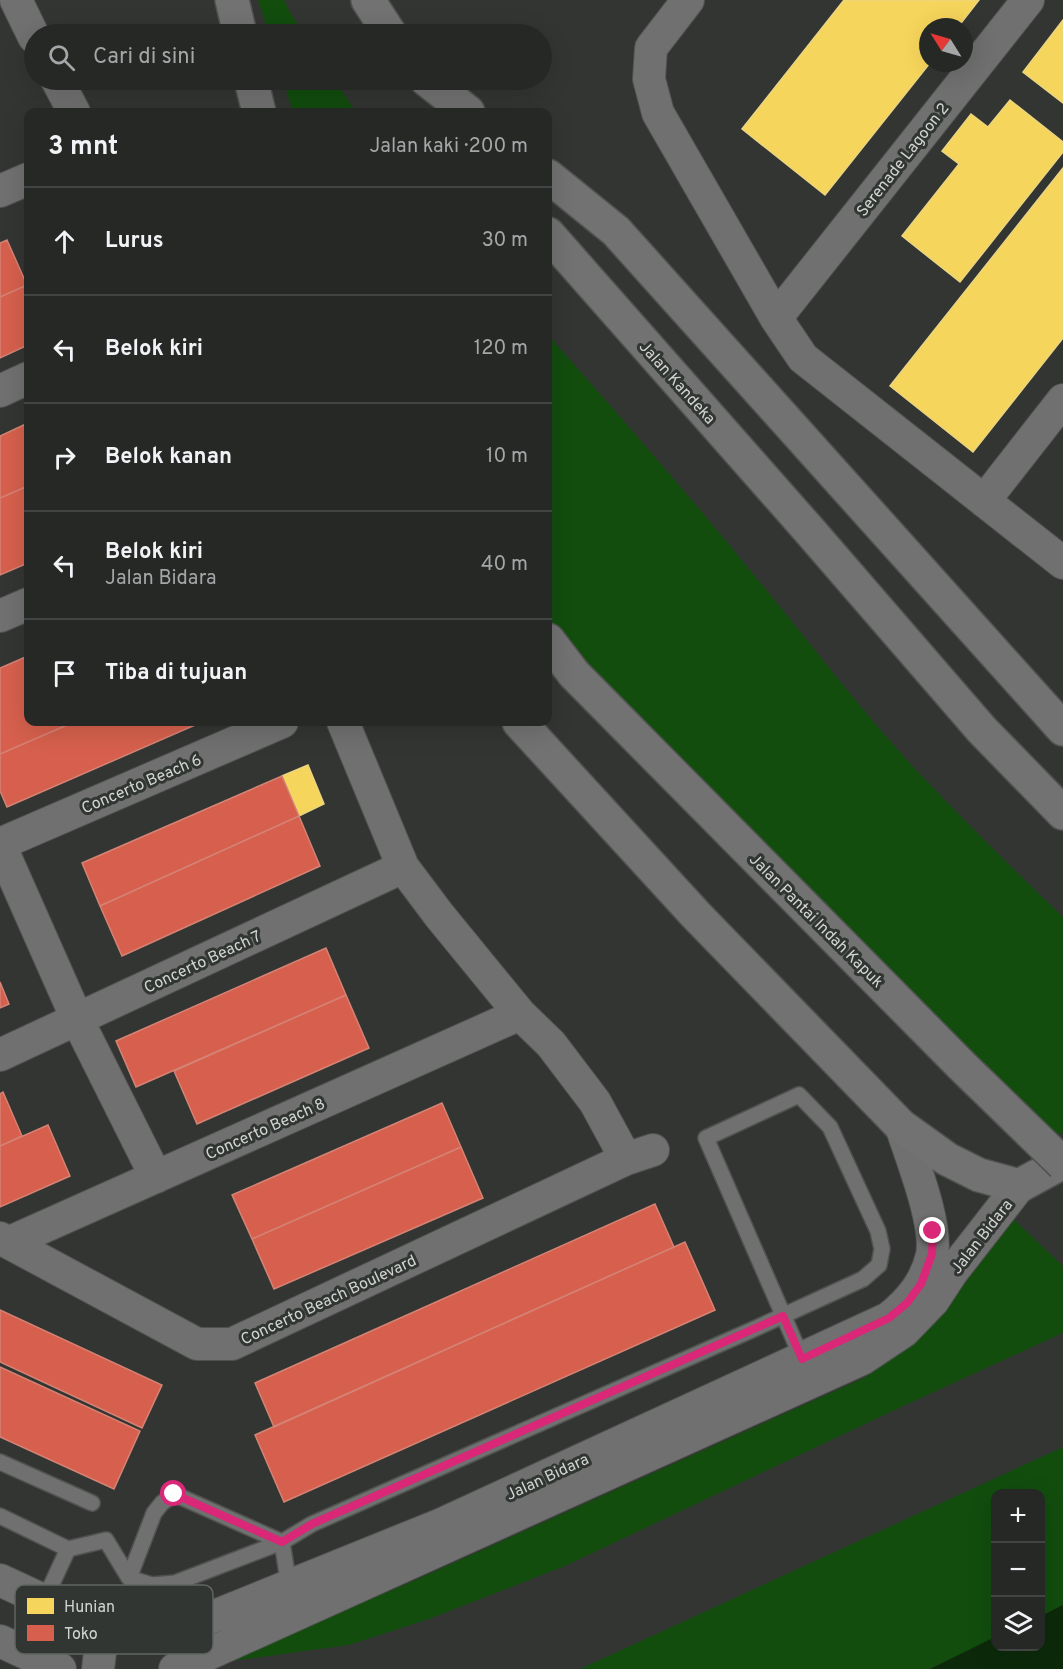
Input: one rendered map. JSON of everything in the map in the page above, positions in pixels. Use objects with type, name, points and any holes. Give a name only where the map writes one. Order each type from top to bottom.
[{"type":"main road","points":[[232,0],[238,24]]},
{"type":"main road","points":[[368,0],[384,24]]},
{"type":"main road","points":[[254,90],[258,108]]},
{"type":"main road","points":[[430,90],[443,108]]},
{"type":"main road","points":[[440,90],[463,108]]},
{"type":"main road","points":[[552,179],[616,231],[1063,729]]},
{"type":"main road","name":"Jalan Kandeka","points":[[552,239],[982,730],[1063,813]]},
{"type":"main road","name":"Jalan Pantai Indah Kapuk","points":[[552,645],[574,674],[962,1066],[1063,1163]]},
{"type":"main road","points":[[523,726],[696,915],[900,1126],[947,1159],[979,1174],[1019,1186],[1063,1163]]},
{"type":"street","points":[[16,0],[28,24]]},
{"type":"street","points":[[688,0],[651,48],[649,79],[658,113],[776,318],[803,358],[1063,563]]},
{"type":"street","name":"Serenade Lagoon 2","points":[[776,318],[1028,0]]},
{"type":"street","points":[[62,90],[72,108]]},
{"type":"street","points":[[0,191],[24,181]]},
{"type":"street","points":[[0,391],[24,380]]},
{"type":"street","points":[[984,501],[1063,400]]},
{"type":"street","points":[[0,616],[24,606]]},
{"type":"street","name":"Concerto Beach 6","points":[[0,844],[273,726]]},
{"type":"street","points":[[345,726],[403,867],[520,1014]]},
{"type":"street","points":[[0,844],[77,1019],[156,1177]]},
{"type":"street","name":"Concerto Beach 7","points":[[0,1055],[403,867]]},
{"type":"street","name":"Concerto Beach Boulevard","points":[[5,1240],[197,1344],[232,1344],[639,1155],[551,1044],[520,1014]]},
{"type":"street","name":"Concerto Beach 8","points":[[5,1240],[156,1177],[520,1014]]},
{"type":"street","name":"Jalan Bidara","points":[[213,1651],[808,1370],[889,1318],[907,1303],[921,1284],[932,1254],[933,1231],[900,1126]]},
{"type":"street","name":"Jalan Bidara","points":[[213,1617],[442,1524],[808,1370],[862,1359],[904,1331],[933,1301],[952,1272],[1019,1186]]},
{"type":"street","points":[[921,1284],[952,1272]]},
{"type":"street","name":"Jalan Bidara","points":[[0,1580],[15,1587]]},
{"type":"street","points":[[0,1641],[15,1648]]},
{"type":"street","points":[[28,1654],[60,1669]]},
{"type":"street","points":[[98,1669],[100,1654]]},
{"type":"street","name":"Jalan Bidara","points":[[175,1669],[207,1654]]},
{"type":"lane","points":[[0,1516],[68,1548],[106,1540],[129,1578],[152,1585],[175,1583],[282,1542],[312,1524],[783,1316],[863,1278],[879,1265],[882,1249],[878,1231],[830,1127],[799,1095],[706,1138],[783,1316],[808,1370]]},
{"type":"lane","points":[[0,1462],[92,1503]]},
{"type":"lane","points":[[129,1578],[154,1513],[174,1494],[282,1542]]},
{"type":"lane","points":[[282,1542],[289,1586]]},
{"type":"lane","points":[[51,1585],[68,1548]]},
{"type":"green space","points":[[258,0],[284,0],[298,24],[266,24]]},
{"type":"green space","points":[[286,90],[341,90],[353,108],[292,108]]},
{"type":"green space","points":[[552,340],[706,518],[897,749],[1063,917],[1063,1132],[1051,1138],[590,674],[552,628]]},
{"type":"green space","points":[[1007,1213],[1063,1266],[1063,1333],[565,1566],[429,1619],[349,1645],[224,1662],[411,1582],[866,1377],[903,1348]]},
{"type":"green space","points":[[1063,1447],[1063,1605],[1045,1614],[1045,1489],[991,1489],[991,1639],[930,1669],[580,1669]]},
{"type":"shaded area","points":[[1063,1605],[1063,1669],[930,1669],[991,1639],[991,1651],[1045,1651],[1045,1614]]},
{"type":"building: Hunian","points":[[844,0],[979,0],[965,18],[919,18],[919,72],[923,72],[825,195],[742,129]]},
{"type":"building: Hunian","points":[[1063,20],[1063,103],[1023,72]]},
{"type":"building: Hunian","points":[[1010,100],[1063,142],[1063,152],[960,282],[902,236],[959,164],[942,151],[971,114],[988,127]]},
{"type":"building: Hunian","points":[[1063,168],[1063,338],[973,452],[890,386]]},
{"type":"building: Hunian","points":[[308,765],[324,804],[299,816],[282,776]]},
{"type":"building: Toko","points":[[7,240],[24,278],[24,286],[0,297],[0,243]]},
{"type":"building: Toko","points":[[24,286],[24,347],[0,358],[0,297]]},
{"type":"building: Toko","points":[[24,425],[24,488],[0,498],[0,436]]},
{"type":"building: Toko","points":[[24,488],[24,565],[0,575],[0,498]]},
{"type":"building: Toko","points":[[24,658],[24,726],[65,726],[0,754],[0,668]]},
{"type":"building: Toko","points":[[65,726],[193,726],[7,807],[0,791],[0,754]]},
{"type":"building: Toko","points":[[282,776],[299,816],[100,906],[82,863]]},
{"type":"building: Toko","points":[[299,816],[320,866],[122,956],[100,906]]},
{"type":"building: Toko","points":[[326,948],[346,995],[136,1087],[116,1041]]},
{"type":"building: Toko","points":[[0,982],[9,1004],[0,1008]]},
{"type":"building: Toko","points":[[346,995],[369,1048],[197,1124],[174,1071]]},
{"type":"building: Toko","points":[[3,1092],[22,1136],[0,1146],[0,1094]]},
{"type":"building: Toko","points":[[442,1103],[461,1147],[252,1239],[232,1195]]},
{"type":"building: Toko","points":[[48,1125],[70,1176],[0,1207],[0,1146]]},
{"type":"building: Toko","points":[[461,1147],[483,1198],[274,1289],[252,1239]]},
{"type":"building: Toko","points":[[655,1204],[674,1247],[274,1427],[255,1383]]},
{"type":"building: Toko","points":[[685,1242],[715,1310],[284,1502],[255,1435]]},
{"type":"building: Toko","points":[[0,1310],[162,1385],[142,1428],[0,1362]]},
{"type":"building: Toko","points":[[0,1367],[140,1431],[114,1489],[0,1437]]},
{"type":"route","points":[[174,1494],[282,1542],[312,1524],[783,1316],[802,1359],[889,1318],[907,1303],[921,1284],[932,1254],[933,1231]]}]
